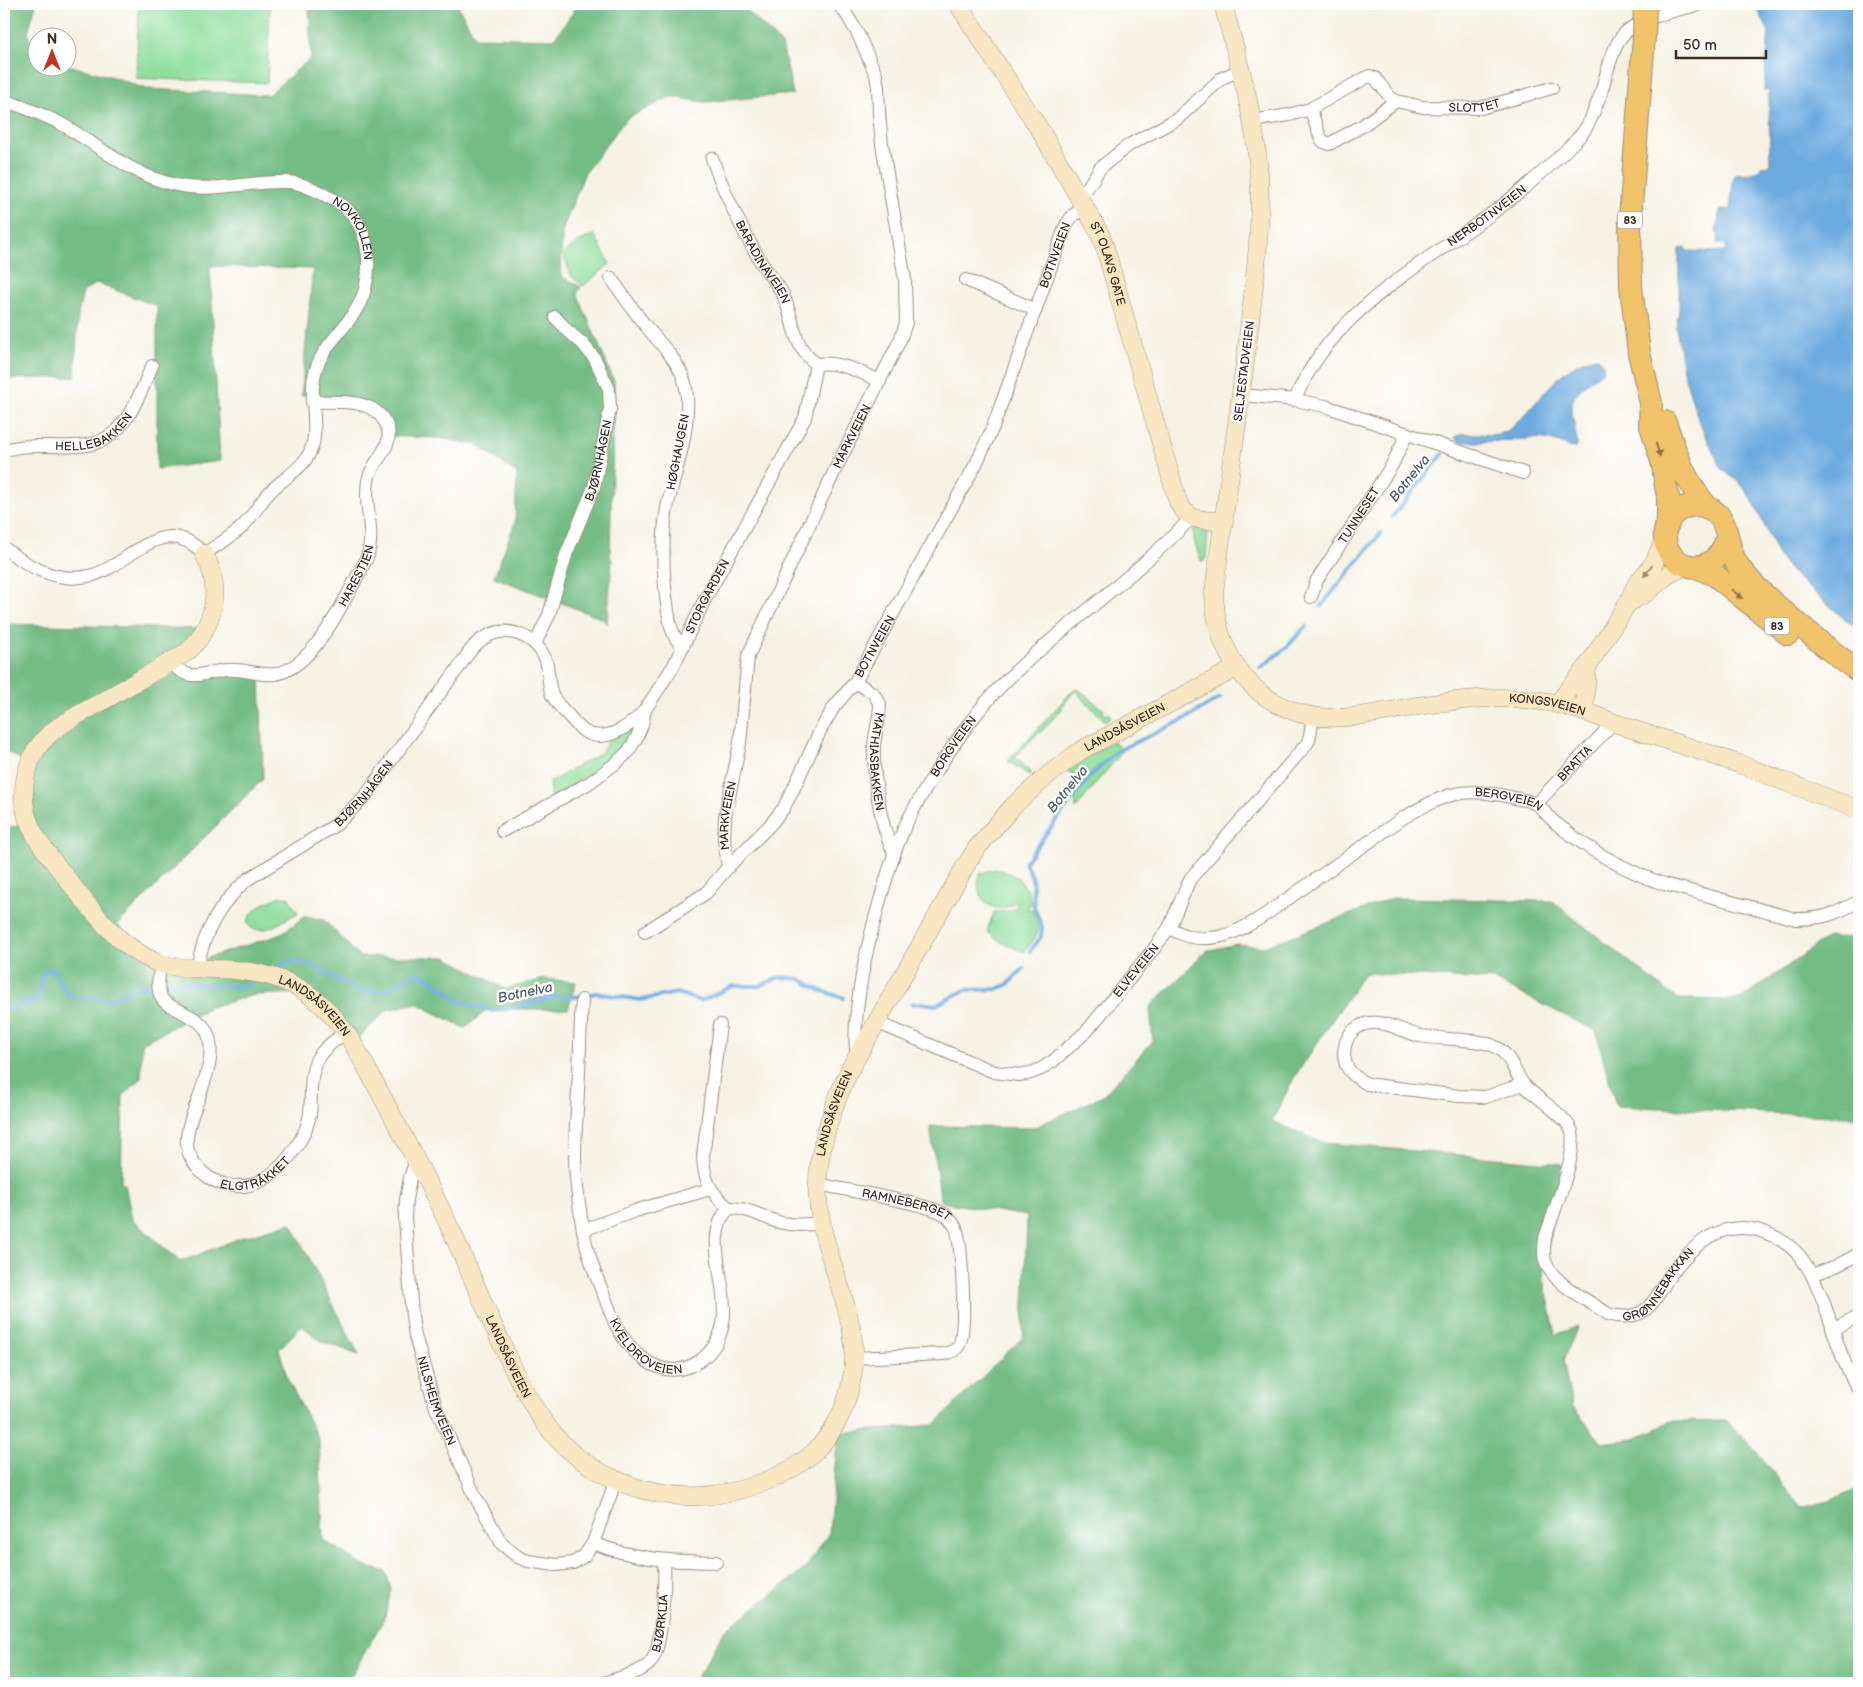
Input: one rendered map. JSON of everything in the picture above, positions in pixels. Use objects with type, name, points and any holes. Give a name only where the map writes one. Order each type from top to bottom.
[{"type":"highway","name":"83","points":[[1650,10],[1644,37],[1630,251],[1631,286],[1635,329],[1651,403],[1650,423],[1663,465],[1668,497],[1666,531],[1669,552],[1674,557],[1716,576],[1783,630],[1859,682]]},
{"type":"highway","name":"83","points":[[1651,403],[1664,419],[1685,476],[1695,492],[1708,508],[1720,517],[1724,524],[1726,539],[1733,559],[1754,585],[1832,653],[1859,671]]},
{"type":"highway","points":[[1666,531],[1676,512],[1684,507],[1700,505],[1708,508]]},
{"type":"highway","points":[[1692,566],[1707,564],[1716,559],[1722,551],[1726,539]]},
{"type":"street","name":"MARKVEIEN","points":[[728,867],[724,840],[725,816],[740,743],[748,656],[835,470],[904,332],[907,312],[905,280],[882,144],[876,75],[859,36],[838,4]]},
{"type":"street","name":"ST OLAVS GATE","points":[[958,4],[1025,105],[1100,234],[1178,502],[1183,512],[1191,518]]},
{"type":"street","name":"SELJESTADVEIEN","points":[[1224,4],[1252,122],[1259,174],[1259,233],[1242,395],[1214,592],[1214,606],[1219,631],[1224,646],[1236,668]]},
{"type":"street","name":"NERBOTNVEIEN","points":[[1295,400],[1320,355],[1351,318],[1418,264],[1481,222],[1541,174],[1580,137],[1592,116],[1617,44],[1622,36],[1634,27],[1650,10],[1702,4]]},
{"type":"street","name":"BOTNVEIEN","points":[[645,932],[698,899],[711,888],[728,867],[770,826],[783,809],[820,730],[834,707],[855,682],[976,464],[1000,410],[1066,225],[1083,202],[1088,187],[1100,168],[1140,139],[1177,119],[1222,78],[1240,70]]},
{"type":"street","points":[[1252,122],[1310,109],[1369,76],[1375,78],[1390,97],[1396,101],[1362,126],[1329,144],[1321,139],[1310,109]]},
{"type":"street","name":"SLOTTET","points":[[1396,101],[1423,107],[1481,108],[1552,88]]},
{"type":"street","name":"NOVKOLLEN","points":[[4,100],[44,115],[64,125],[127,167],[177,186],[198,188],[286,182],[298,183],[342,205],[354,216],[362,232],[368,256],[367,280],[357,308],[319,360],[313,380],[312,402],[315,435],[310,453],[306,461],[268,494],[243,526],[204,554]]},
{"type":"street","name":"BARADINAVEIEN","points":[[712,158],[718,175],[759,260],[784,298],[799,345],[809,359],[816,364]]},
{"type":"street","name":"HØGHAUGEN","points":[[612,278],[628,304],[675,362],[686,388],[684,434],[667,511],[664,542],[665,592],[672,630],[678,642],[682,645]]},
{"type":"street","points":[[966,280],[1036,310]]},
{"type":"street","name":"BJØRNHÅGEN","points":[[197,968],[201,948],[212,921],[235,890],[337,824],[354,809],[459,667],[483,638],[502,632],[530,638],[535,644],[549,615],[566,555],[594,487],[610,409],[609,388],[595,359],[583,344],[568,332],[555,317]]},
{"type":"street","points":[[816,364],[825,363],[844,366],[880,381]]},
{"type":"street","name":"STORGARDEN","points":[[502,831],[549,804],[577,791],[628,752],[636,739],[645,710],[674,665],[682,645],[716,579],[805,418],[816,364]]},
{"type":"street","name":"HELLEBAKKEN","points":[[4,451],[21,446],[80,446],[95,443],[109,437],[120,427],[131,410],[152,366]]},
{"type":"street","points":[[1242,395],[1295,400],[1334,409],[1523,473]]},
{"type":"street","name":"HARESTIEN","points":[[170,662],[179,671],[189,676],[234,669],[270,674],[293,667],[324,635],[366,560],[370,549],[371,537],[368,481],[389,439],[388,430],[381,414],[366,405],[312,402]]},
{"type":"street","name":"TUNNESET","points":[[1310,597],[1317,580],[1392,466],[1408,434]]},
{"type":"street","points":[[1191,518],[1224,522]]},
{"type":"street","name":"BORGVEIEN","points":[[857,1057],[855,1036],[869,942],[883,886],[894,853],[912,811],[967,724],[994,694],[1014,673],[1152,557],[1191,518]]},
{"type":"street","points":[[1557,704],[1587,667],[1628,602],[1636,585],[1658,556],[1666,531]]},
{"type":"street","points":[[4,548],[30,567],[56,576],[72,577],[88,576],[113,567],[156,538],[187,540],[204,554]]},
{"type":"street","name":"LANDSÅSVEIEN","points":[[204,554],[214,578],[215,590],[210,623],[197,643],[187,652],[81,713],[45,738],[31,760],[24,786],[26,811],[32,831],[80,895],[122,941],[144,956],[161,964],[254,972],[272,976],[286,981],[319,1002],[332,1015],[346,1032],[416,1160],[529,1399],[545,1423],[570,1450],[616,1480],[644,1490],[682,1496],[716,1494],[746,1488],[761,1483],[793,1467],[816,1451],[834,1428],[843,1410],[848,1396],[854,1358],[849,1319],[821,1223],[818,1184],[820,1162],[841,1090],[857,1057],[946,897],[976,849],[1013,806],[1048,775],[1080,751],[1236,668]]},
{"type":"street","points":[[1628,602],[1646,594],[1665,577],[1692,566]]},
{"type":"street","points":[[535,644],[545,659],[551,693],[554,699],[584,731],[591,735],[607,735],[630,725],[645,710]]},
{"type":"street","points":[[1584,712],[1587,667]]},
{"type":"street","name":"KONGSVEIEN","points":[[1236,668],[1250,685],[1267,699],[1287,709],[1314,718],[1344,718],[1469,699],[1499,697],[1557,704],[1740,765],[1859,810]]},
{"type":"street","name":"MATHIASBAKKEN","points":[[855,682],[873,693],[880,704],[874,747],[876,774],[880,805],[888,840],[894,853]]},
{"type":"street","name":"ELVEVEIEN","points":[[876,1022],[994,1072],[1031,1073],[1053,1061],[1080,1038],[1156,946],[1169,928],[1190,879],[1306,745],[1312,731],[1314,718]]},
{"type":"street","name":"BRATTA","points":[[1536,804],[1613,723]]},
{"type":"street","name":"BERGVEIEN","points":[[1169,928],[1190,937],[1205,938],[1233,933],[1249,925],[1314,882],[1403,818],[1442,797],[1457,792],[1474,791],[1502,795],[1536,804],[1557,825],[1604,856],[1646,878],[1664,884],[1796,918],[1815,919],[1828,916],[1840,912],[1859,900]]},
{"type":"street","name":"ELGTRÅKKET","points":[[161,964],[160,997],[164,1002],[198,1021],[209,1036],[211,1050],[209,1064],[206,1078],[193,1112],[187,1143],[189,1153],[200,1171],[220,1184],[232,1186],[247,1185],[259,1181],[280,1166],[302,1136],[310,1114],[313,1070],[317,1060],[323,1051],[346,1032]]},
{"type":"street","name":"KVELDROVEIEN","points":[[582,1000],[575,1157],[583,1230],[602,1290],[620,1334],[631,1348],[652,1365],[663,1369],[682,1369],[702,1359],[718,1339],[724,1324],[725,1310],[717,1250],[717,1235],[723,1214],[729,1208]]},
{"type":"street","name":"GRØNNEBAKKAN","points":[[1523,1084],[1486,1097],[1460,1096],[1367,1084],[1356,1078],[1348,1069],[1344,1057],[1345,1044],[1357,1027],[1369,1023],[1382,1023],[1418,1035],[1477,1042],[1494,1046],[1506,1055],[1523,1084],[1564,1121],[1571,1130],[1573,1142],[1569,1161],[1545,1238],[1545,1262],[1552,1275],[1608,1314],[1616,1317],[1627,1317],[1638,1314],[1646,1309],[1654,1301],[1669,1277],[1691,1250],[1707,1237],[1736,1228],[1752,1229],[1770,1234],[1797,1253],[1812,1275],[1845,1366],[1859,1390]]},
{"type":"street","points":[[720,1024],[703,1156],[704,1176],[710,1189],[729,1208],[739,1208],[779,1222],[801,1226],[821,1223]]},
{"type":"street","name":"NILSHEIMVEIEN","points":[[416,1160],[410,1178],[405,1218],[412,1316],[420,1358],[455,1452],[496,1534],[502,1544],[510,1551],[528,1561],[548,1564],[573,1563],[584,1556],[593,1543]]},
{"type":"street","name":"RAMNEBERGET","points":[[818,1184],[893,1199],[939,1212],[947,1216],[956,1229],[963,1309],[962,1337],[957,1348],[943,1354],[854,1358]]},
{"type":"street","points":[[583,1230],[635,1211],[710,1189]]},
{"type":"street","points":[[1812,1275],[1836,1266],[1859,1254]]},
{"type":"street","points":[[1832,1329],[1859,1316]]},
{"type":"street","points":[[616,1480],[593,1543],[634,1557],[664,1561],[716,1562]]},
{"type":"street","name":"BJØRKLIA","points":[[604,1683],[636,1672],[649,1663],[655,1654],[660,1630],[664,1561]]},
{"type":"green space","points":[[4,4],[36,4],[28,28],[28,78],[78,78],[78,68],[116,78],[146,89],[268,95],[311,58],[309,4],[457,4],[475,37],[554,39],[579,4],[741,4],[782,45],[793,94],[705,102],[670,97],[626,119],[585,172],[562,231],[561,276],[581,287],[577,293],[614,381],[610,556],[612,561],[607,624],[603,619],[494,577],[515,523],[517,474],[478,445],[439,438],[384,436],[389,421],[364,402],[301,395],[313,269],[210,266],[220,461],[157,469],[157,306],[97,283],[83,292],[78,314],[75,377],[4,379]]},
{"type":"green space","points":[[139,4],[270,4],[267,83],[136,78]]},
{"type":"green space","points":[[594,234],[610,264],[583,286],[571,276],[563,254],[574,245]]},
{"type":"green space","points":[[1197,527],[1204,529],[1208,533],[1204,561],[1201,561],[1195,541],[1194,529]]},
{"type":"green space","points":[[4,624],[203,629],[159,666],[260,674],[263,779],[117,925],[161,963],[204,964],[207,958],[279,935],[306,916],[324,920],[360,957],[446,957],[505,989],[545,979],[576,982],[568,1009],[488,1009],[465,1028],[416,1003],[387,1010],[354,1042],[300,993],[254,995],[210,1007],[142,1043],[141,1079],[123,1095],[121,1184],[125,1184],[132,1219],[180,1262],[240,1238],[291,1223],[359,1355],[321,1341],[302,1326],[279,1349],[288,1380],[319,1440],[323,1540],[364,1566],[386,1572],[391,1590],[385,1617],[349,1680],[345,1683],[4,1683],[4,828],[25,825],[29,764],[4,750]]},
{"type":"green space","points":[[1075,688],[1104,710],[1103,713],[1106,715],[1108,713],[1111,717],[1105,721],[1075,691],[1061,707],[1063,708],[1015,757],[1031,774],[1029,775],[1008,761]]},
{"type":"green space","points":[[637,722],[634,737],[610,764],[551,798],[549,783],[602,752],[610,737]]},
{"type":"green space","points":[[1111,742],[1116,743],[1122,750],[1120,755],[1076,809],[1074,776],[1065,769]]},
{"type":"green space","points":[[995,869],[1016,877],[1023,887],[1028,890],[1031,905],[1027,909],[1032,909],[1038,923],[1038,932],[1024,952],[1001,942],[987,931],[994,912],[1009,911],[1016,908],[1018,903],[1016,902],[1003,908],[995,907],[989,905],[981,896],[978,885],[981,873]]},
{"type":"green space","points":[[282,896],[288,897],[298,913],[269,928],[257,930],[251,928],[247,923],[252,913],[266,903]]},
{"type":"green space","points":[[1393,898],[1552,901],[1677,999],[1740,1000],[1828,937],[1859,938],[1859,1117],[1616,1106],[1596,1031],[1494,980],[1364,973],[1295,1076],[1272,1121],[1324,1143],[1562,1164],[1543,1275],[1556,1335],[1578,1326],[1563,1361],[1572,1406],[1602,1443],[1635,1439],[1671,1422],[1726,1421],[1747,1440],[1801,1508],[1832,1500],[1859,1489],[1859,1683],[694,1683],[724,1631],[805,1569],[829,1533],[838,1433],[934,1425],[1023,1337],[1027,1216],[941,1202],[930,1126],[1033,1128],[1103,1096],[1153,1041],[1150,1007],[1206,951],[1237,944],[1264,947]]},
{"type":"water","points":[[1755,4],[1859,4],[1859,631],[1794,575],[1778,555],[1753,501],[1741,484],[1722,469],[1699,422],[1683,371],[1676,327],[1679,310],[1679,249],[1686,247],[1686,251],[1725,252],[1726,244],[1717,243],[1719,234],[1716,233],[1720,210],[1730,210],[1734,174],[1753,173],[1762,166],[1770,165],[1769,90],[1764,90],[1769,32]]},
{"type":"water","points":[[1597,357],[1602,362],[1604,370],[1583,386],[1572,402],[1571,410],[1575,423],[1577,447],[1571,448],[1552,440],[1535,438],[1488,442],[1459,442],[1455,437],[1461,434],[1493,435],[1506,432],[1521,419],[1564,373],[1585,360]]},
{"type":"waterway","name":"Botnelva","points":[[1392,517],[1443,454]]},
{"type":"waterway","name":"Botnelva","points":[[1321,606],[1381,533]]},
{"type":"waterway","name":"Botnelva","points":[[1260,668],[1287,647],[1306,626]]},
{"type":"waterway","name":"Botnelva","points":[[1030,951],[1041,937],[1042,927],[1034,906],[1032,878],[1025,862],[1088,778],[1117,751],[1185,719],[1220,698]]},
{"type":"waterway","name":"Botnelva","points":[[272,970],[287,961],[306,963],[362,992],[384,991],[419,972],[462,1002],[493,1011],[528,1005],[555,997],[575,997],[596,993],[641,1000],[677,993],[701,1001],[733,986],[759,986],[780,977],[800,979],[819,990],[844,998]]},
{"type":"waterway","name":"Botnelva","points":[[911,1004],[936,1005],[965,990],[997,989],[1007,985],[1024,968]]},
{"type":"waterway","name":"Botnelva","points":[[4,1011],[36,1001],[44,970],[54,969],[62,987],[72,997],[112,999],[130,990],[150,985],[174,983],[244,987],[257,979]]}]
